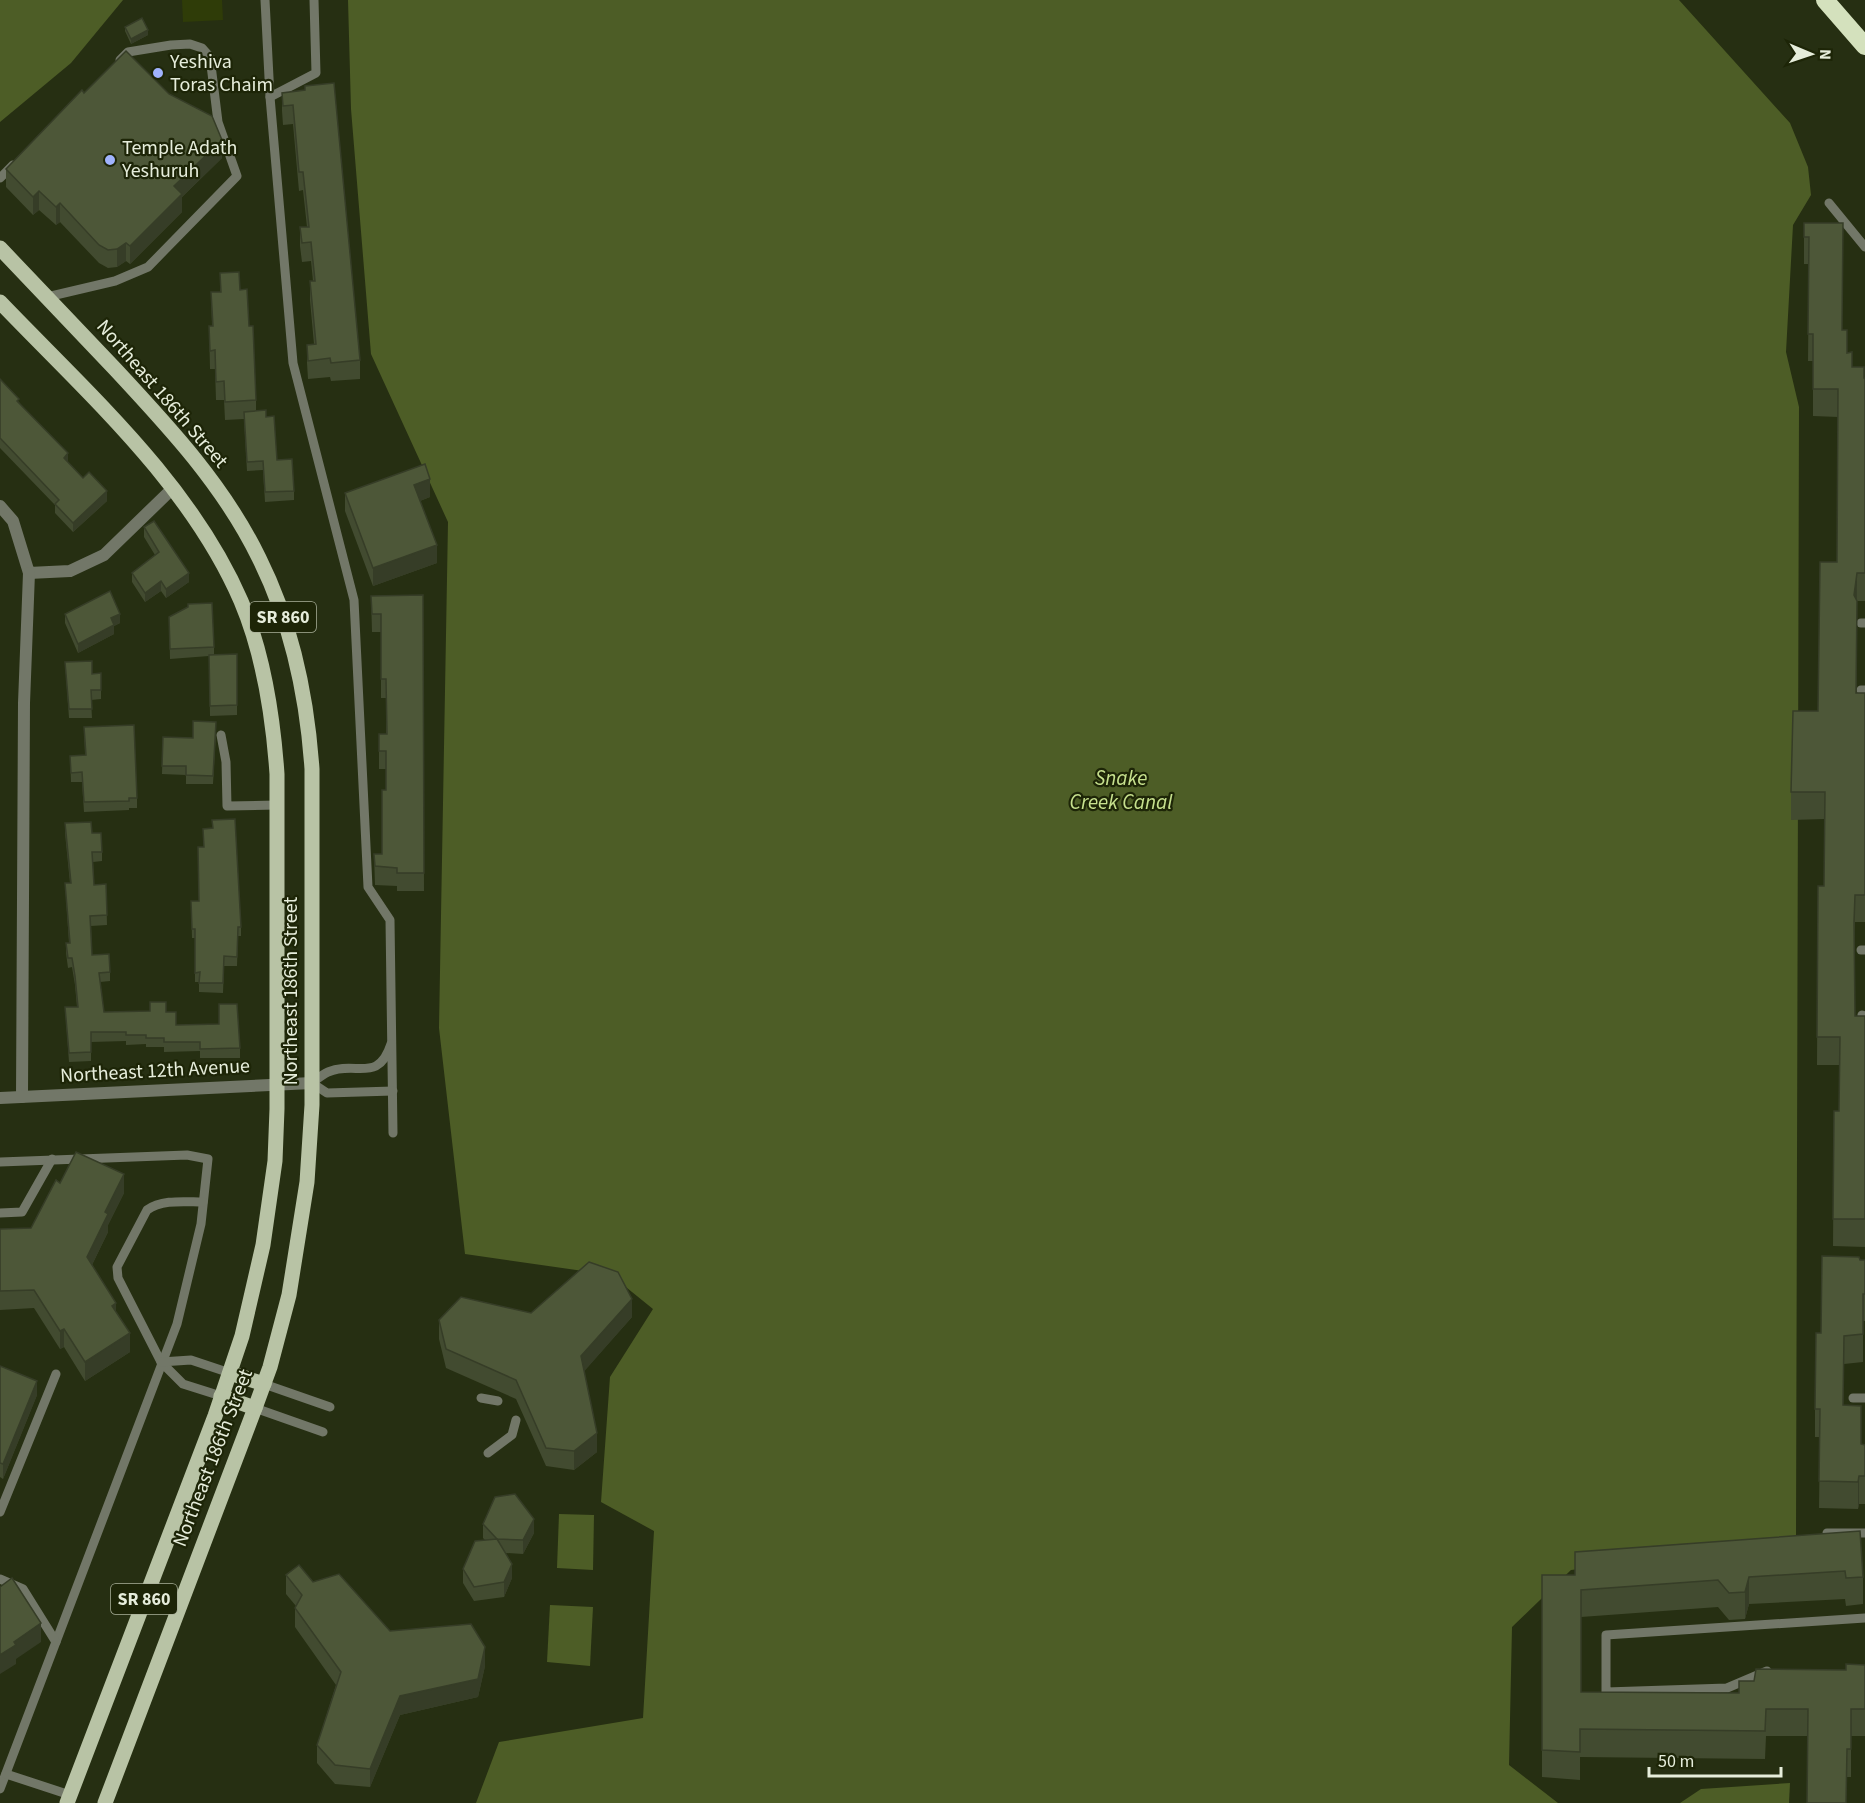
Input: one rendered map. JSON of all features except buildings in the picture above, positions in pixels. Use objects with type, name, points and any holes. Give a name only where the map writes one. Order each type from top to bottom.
[{"type":"highway","points":[[1825,0],[1834,7],[1865,46]]},
{"type":"main road","name":"Northeast 186th Street","points":[[0,248],[197,460],[246,532],[280,608],[303,688],[311,760],[312,1083],[309,1155],[300,1241],[282,1322],[264,1384],[105,1803]]},
{"type":"main road","name":"Northeast 186th Street","points":[[0,302],[111,418],[172,489],[217,554],[250,624],[273,723],[277,806],[278,1085],[275,1161],[265,1236],[250,1306],[222,1396],[69,1799]]},
{"type":"main road","points":[[230,1373],[264,1384]]},
{"type":"main road","points":[[222,1396],[255,1408]]},
{"type":"street","points":[[29,573],[70,571],[104,555],[172,489]]},
{"type":"street","points":[[0,506],[14,521],[29,573],[24,715],[22,1097]]},
{"type":"street","name":"Northeast 12th Avenue","points":[[0,1098],[312,1083]]},
{"type":"lane","points":[[266,0],[270,97],[293,363],[354,600],[368,887],[390,920],[393,1134]]},
{"type":"lane","points":[[270,97],[316,73],[314,0]]},
{"type":"lane","points":[[47,297],[115,281],[148,267],[237,176],[218,122],[210,57],[202,48],[190,44],[128,52],[111,69]]},
{"type":"lane","points":[[0,178],[17,161]]},
{"type":"lane","points":[[1829,203],[1865,247]]},
{"type":"lane","points":[[221,735],[226,762],[226,806],[277,806]]},
{"type":"lane","points":[[393,1036],[386,1058],[375,1068],[329,1072],[312,1083],[327,1093],[393,1091]]},
{"type":"lane","points":[[0,1161],[187,1155],[208,1159],[201,1224],[177,1324],[159,1358],[57,1642],[0,1789]]},
{"type":"lane","points":[[0,1213],[22,1212],[52,1159]]},
{"type":"lane","points":[[203,1202],[154,1205],[147,1210],[117,1267],[118,1278],[159,1358],[183,1384],[222,1396]]},
{"type":"lane","points":[[159,1358],[191,1360],[230,1373]]},
{"type":"lane","points":[[0,1512],[56,1374]]},
{"type":"lane","points":[[264,1384],[330,1407]]},
{"type":"lane","points":[[481,1398],[498,1401]]},
{"type":"lane","points":[[1853,1398],[1865,1398]]},
{"type":"lane","points":[[255,1408],[323,1432]]},
{"type":"lane","points":[[488,1453],[512,1435],[516,1420]]},
{"type":"lane","points":[[1827,1533],[1865,1533]]},
{"type":"lane","points":[[0,1579],[22,1589],[57,1642]]},
{"type":"lane","points":[[1779,1671],[1752,1675],[1726,1688],[1606,1692],[1606,1635],[1865,1618]]},
{"type":"lane","points":[[6,1774],[69,1799]]},
{"type":"shaded area","points":[[182,0],[222,0],[223,20],[183,22]]},
{"type":"water","points":[[0,0],[123,0],[71,63],[0,122]]},
{"type":"water","name":"Snake Creek Canal","points":[[348,0],[1679,0],[1790,123],[1808,167],[1811,195],[1793,225],[1786,352],[1799,407],[1796,1541],[1571,1570],[1512,1627],[1509,1765],[1558,1803],[476,1803],[499,1742],[643,1718],[654,1531],[601,1502],[610,1377],[653,1309],[611,1275],[465,1254],[439,1028],[448,522],[371,354],[351,109]]},
{"type":"water","points":[[559,1514],[594,1515],[593,1570],[557,1568]]},
{"type":"water","points":[[550,1605],[593,1607],[590,1666],[547,1662]]},
{"type":"water","points":[[1790,1783],[1789,1803],[1680,1803],[1701,1789]]},
{"type":"place","name":"Yeshiva Toras Chaim","points":[[158,73]]},
{"type":"place","name":"Temple Adath Yeshuruh","points":[[110,160]]}]
